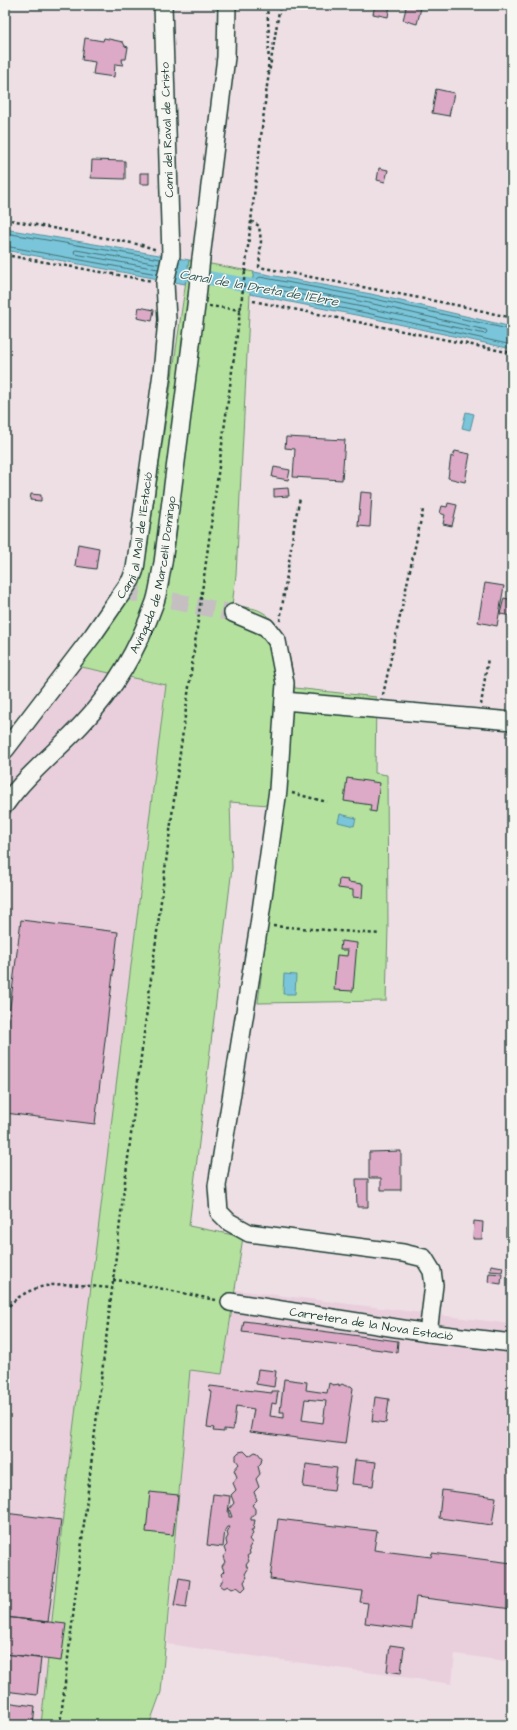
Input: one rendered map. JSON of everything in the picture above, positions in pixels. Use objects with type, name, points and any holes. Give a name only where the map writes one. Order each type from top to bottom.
[{"type":"street","name":"Camí del Raval de Cristo","points":[[163,5],[171,255],[165,283]]},
{"type":"street","name":"Avinguda de Marcel·lí Domingo","points":[[5,805],[41,764],[83,723],[109,691],[128,662],[142,633],[155,600],[163,563],[226,57],[227,5]]},
{"type":"street","name":"Camí al Moll de l'Estació","points":[[5,750],[93,635],[131,580],[136,569],[164,360],[167,320],[165,283]]},
{"type":"street","points":[[233,613],[266,627],[278,641],[285,683],[278,790],[259,926],[217,1186],[219,1212],[229,1222],[249,1233],[403,1253],[424,1258],[432,1271],[434,1285],[428,1333]]},
{"type":"street","points":[[284,701],[512,721]]},
{"type":"street","name":"Carretera de la Nova Estació","points":[[230,1302],[428,1333],[512,1343]]},
{"type":"path","points":[[267,5],[269,36],[267,86]]},
{"type":"path","points":[[60,1725],[112,1288],[178,769],[241,310],[267,86],[280,5]]},
{"type":"path","points":[[5,219],[142,245],[171,255]]},
{"type":"path","points":[[251,221],[259,226],[261,241],[259,267],[466,307],[512,318]]},
{"type":"path","points":[[5,255],[165,283]]},
{"type":"path","points":[[196,301],[241,310]]},
{"type":"path","points":[[253,301],[512,353]]},
{"type":"path","points":[[278,641],[291,544],[300,498]]},
{"type":"path","points":[[380,710],[423,510]]},
{"type":"path","points":[[478,718],[488,658]]},
{"type":"path","points":[[278,790],[327,802]]},
{"type":"path","points":[[259,926],[380,934]]},
{"type":"path","points":[[113,1280],[125,1281],[230,1302]]},
{"type":"path","points":[[5,1310],[18,1297],[40,1287],[68,1283],[112,1288]]},
{"type":"shaded area","points":[[77,666],[166,685],[66,1487],[41,1725],[5,1725],[5,764]]},
{"type":"shaded area","points":[[236,1290],[512,1324],[512,1662],[455,1654],[452,1684],[167,1644],[190,1370],[222,1374]]},
{"type":"green space","points":[[189,260],[254,272],[250,294],[236,575],[232,605],[259,610],[270,618],[277,626],[282,635],[289,656],[295,688],[376,697],[375,773],[387,775],[388,927],[386,1001],[258,1003],[281,806],[230,802],[232,868],[189,1226],[243,1237],[222,1374],[190,1370],[161,1692],[149,1725],[41,1725],[66,1487],[166,685],[77,666],[143,576]]},
{"type":"water","points":[[5,229],[189,260],[185,284],[5,250]]},
{"type":"water","points":[[254,272],[371,294],[512,327],[512,349],[371,318],[250,294]]},
{"type":"water","points":[[466,412],[474,414],[470,430],[462,428]]},
{"type":"water","points":[[340,814],[356,818],[354,826],[338,822]]},
{"type":"water","points":[[284,974],[296,975],[295,994],[283,994]]},
{"type":"building","points":[[375,5],[390,5],[388,17],[373,14]]},
{"type":"building","points":[[391,5],[424,5],[424,8],[421,8],[417,24],[403,20],[406,8]]},
{"type":"building","points":[[85,38],[103,41],[104,38],[123,42],[125,46],[128,47],[126,59],[122,59],[123,65],[115,64],[114,77],[93,74],[95,62],[82,60]]},
{"type":"building","points":[[436,89],[454,93],[449,116],[432,113]]},
{"type":"building","points":[[92,160],[125,161],[125,179],[91,178]]},
{"type":"building","points":[[379,168],[388,170],[385,182],[377,180]]},
{"type":"building","points":[[140,173],[149,173],[149,184],[140,184]]},
{"type":"building","points":[[139,307],[154,310],[152,321],[137,318]]},
{"type":"building","points":[[286,437],[345,440],[342,480],[293,477],[295,449],[285,448]]},
{"type":"building","points":[[455,451],[470,454],[465,482],[448,478],[451,456],[453,457]]},
{"type":"building","points":[[274,467],[290,470],[288,480],[272,477]]},
{"type":"building","points":[[288,488],[289,496],[274,497],[274,489]]},
{"type":"building","points":[[361,492],[372,493],[370,527],[358,526]]},
{"type":"building","points":[[31,494],[41,495],[41,501],[30,500]]},
{"type":"building","points":[[448,503],[457,505],[452,526],[443,524],[445,515],[440,513],[442,506],[447,507]]},
{"type":"building","points":[[78,544],[99,548],[96,569],[75,566]]},
{"type":"building","points":[[485,583],[504,586],[497,626],[478,622]]},
{"type":"building","points":[[504,598],[512,600],[512,616],[500,614]]},
{"type":"building","points":[[347,778],[380,783],[376,812],[370,811],[371,805],[344,801]]},
{"type":"building","points":[[339,879],[348,880],[347,882],[363,884],[362,898],[353,897],[353,890],[338,888]]},
{"type":"building","points":[[21,920],[118,932],[95,1124],[5,1113],[5,1047]]},
{"type":"building","points":[[341,941],[357,943],[353,991],[334,990],[337,955],[347,956],[348,950],[340,950]]},
{"type":"building","points":[[401,1151],[401,1190],[381,1190],[381,1178],[369,1178],[369,1152]]},
{"type":"building","points":[[356,1179],[368,1179],[368,1207],[357,1207]]},
{"type":"building","points":[[474,1221],[483,1222],[482,1239],[473,1239]]},
{"type":"building","points":[[506,1228],[512,1228],[512,1237],[506,1237]]},
{"type":"building","points":[[491,1265],[503,1267],[502,1272],[490,1271]]},
{"type":"building","points":[[489,1273],[502,1274],[501,1284],[488,1282]]},
{"type":"building","points":[[244,1321],[398,1341],[397,1352],[242,1332]]},
{"type":"building","points":[[258,1369],[276,1371],[274,1387],[256,1384]]},
{"type":"building","points":[[284,1379],[307,1382],[306,1390],[327,1393],[329,1383],[333,1385],[339,1384],[339,1386],[342,1384],[353,1388],[345,1444],[250,1432],[254,1409],[236,1406],[233,1430],[224,1429],[224,1432],[213,1431],[214,1428],[207,1427],[212,1392],[209,1391],[210,1386],[272,1393],[272,1391],[278,1391],[276,1404],[272,1403],[270,1416],[284,1418],[284,1412],[280,1412]],"holes":[[[305,1399],[326,1401],[323,1423],[302,1420]]]},
{"type":"building","points":[[375,1397],[389,1399],[386,1423],[372,1421]]},
{"type":"building","points":[[244,1451],[249,1456],[255,1452],[258,1453],[262,1458],[261,1463],[258,1466],[260,1474],[256,1479],[259,1487],[254,1492],[257,1500],[252,1505],[255,1509],[255,1513],[251,1520],[255,1520],[253,1530],[251,1530],[253,1534],[249,1539],[252,1543],[249,1548],[250,1554],[247,1556],[249,1561],[246,1565],[248,1569],[245,1574],[247,1577],[244,1582],[246,1587],[242,1591],[237,1587],[232,1589],[228,1586],[224,1588],[220,1585],[223,1579],[221,1574],[224,1571],[222,1566],[225,1562],[223,1557],[226,1553],[224,1548],[227,1545],[227,1532],[230,1527],[227,1527],[225,1530],[223,1547],[207,1545],[213,1494],[230,1496],[228,1513],[229,1517],[232,1517],[229,1509],[234,1503],[231,1495],[236,1490],[233,1483],[237,1477],[234,1470],[239,1464],[236,1460],[236,1455],[239,1452]]},
{"type":"building","points":[[355,1460],[376,1462],[373,1486],[352,1484]]},
{"type":"building","points":[[306,1464],[337,1468],[334,1491],[303,1487]]},
{"type":"building","points":[[442,1490],[496,1497],[492,1525],[439,1518]]},
{"type":"building","points":[[150,1492],[178,1495],[173,1535],[146,1532]]},
{"type":"building","points":[[5,1513],[61,1520],[48,1622],[5,1617]]},
{"type":"building","points":[[278,1519],[377,1531],[374,1550],[431,1557],[432,1553],[512,1563],[512,1609],[416,1597],[412,1629],[365,1623],[368,1603],[360,1602],[362,1591],[270,1579]]},
{"type":"building","points":[[179,1578],[190,1580],[186,1608],[174,1606]]},
{"type":"building","points":[[5,1617],[66,1624],[61,1661],[5,1654]]},
{"type":"building","points":[[390,1645],[404,1647],[401,1673],[387,1671]]},
{"type":"building","points":[[5,1654],[41,1658],[37,1695],[5,1691]]},
{"type":"building","points":[[5,1702],[35,1706],[33,1725],[5,1725]]},
{"type":"waterway","name":"Canal de la Dreta de l'Ebre","points":[[169,271],[271,289]]},
{"type":"tunnel","points":[[123,591],[233,613]]}]
